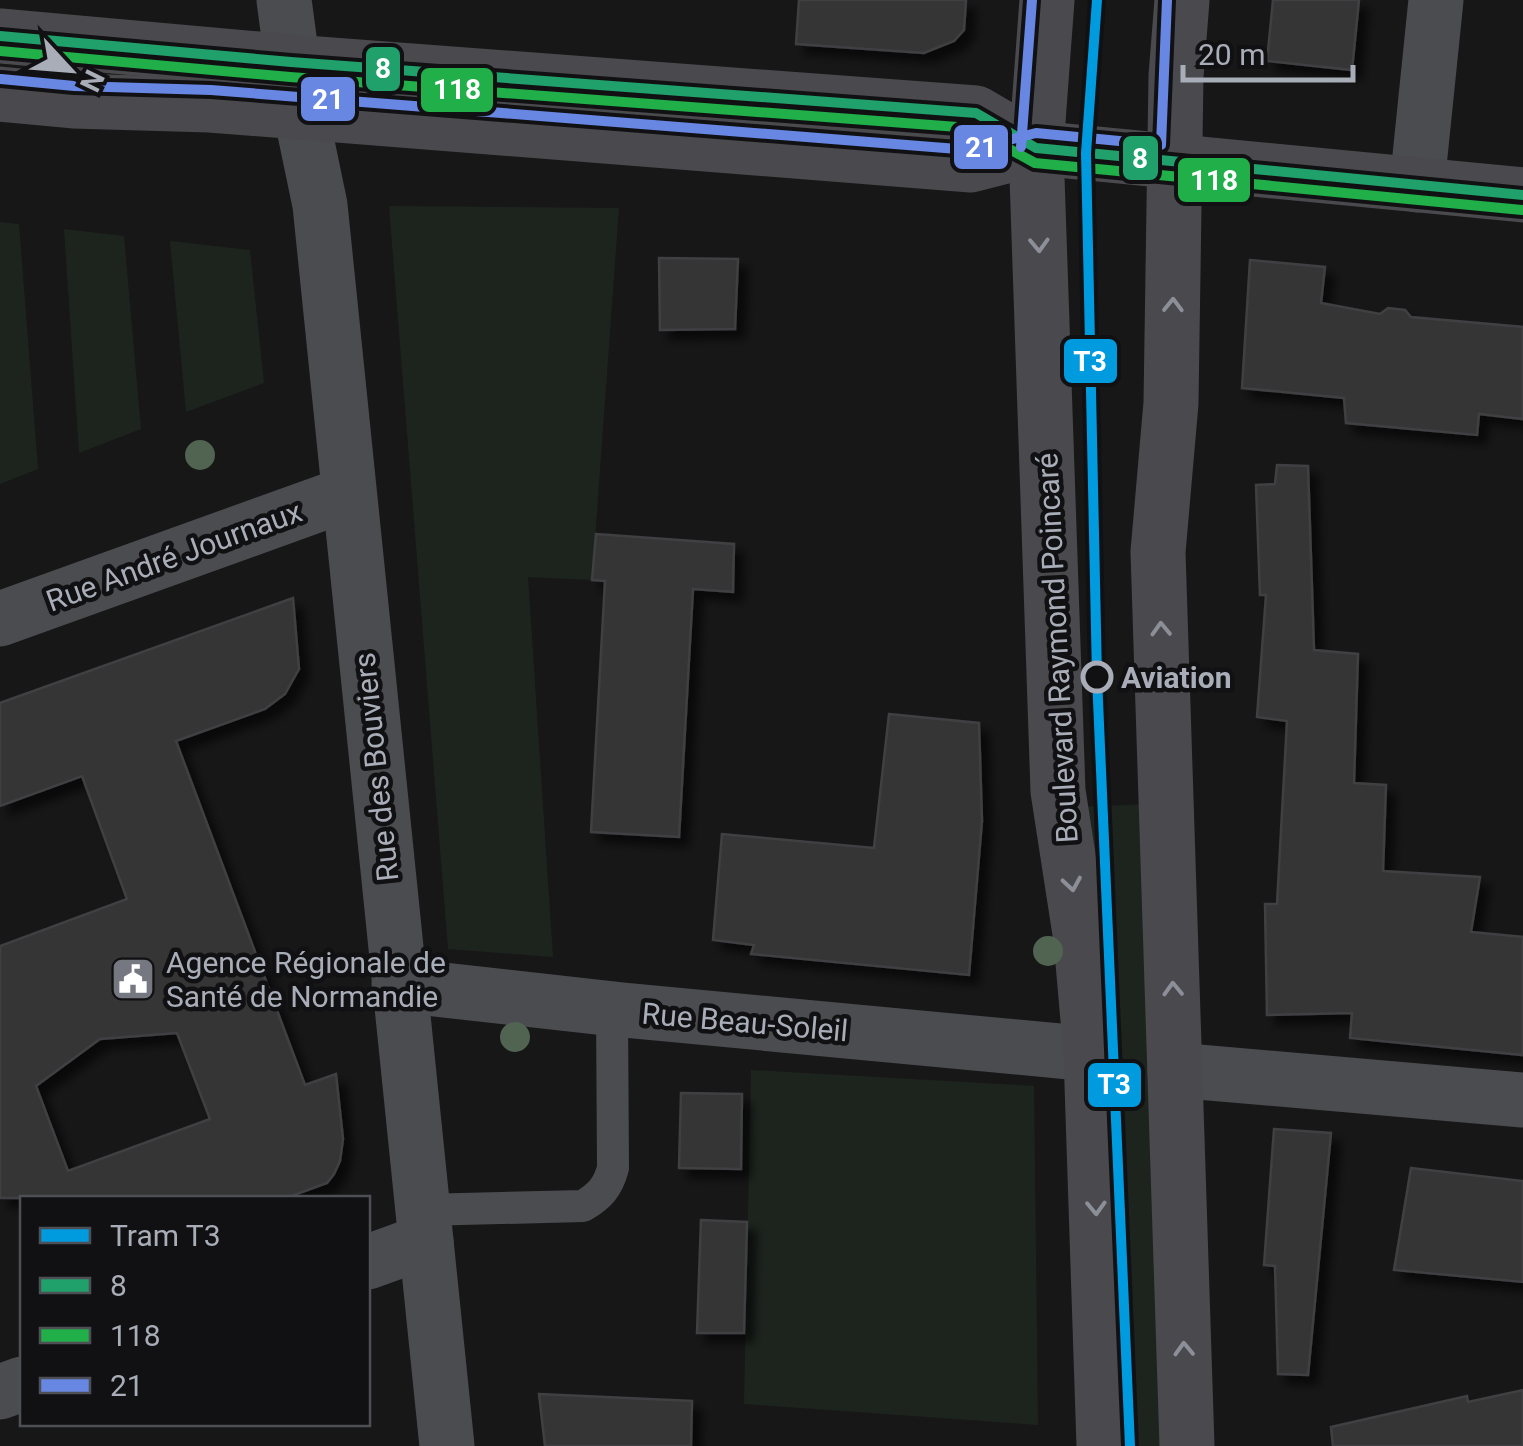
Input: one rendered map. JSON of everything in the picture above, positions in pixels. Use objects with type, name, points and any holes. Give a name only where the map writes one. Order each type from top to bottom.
[{"type":"main road","name":"Boulevard Raymond Poincaré","points":[[1048,0],[1036,148],[1058,791],[1081,940],[1091,1054],[1104,1446]]},
{"type":"main road","points":[[1182,0],[1175,161],[1172,403],[1158,552],[1187,1446]]},
{"type":"main road","points":[[0,36],[296,88],[976,114],[1036,148],[1523,195]]},
{"type":"main road","points":[[0,94],[210,105],[296,88]]},
{"type":"street","name":"Rue des Bouviers","points":[[284,0],[296,88],[320,205],[447,1446]]},
{"type":"street","points":[[1418,185],[1436,0]]},
{"type":"street","name":"Rue André Journaux","points":[[0,619],[347,494]]},
{"type":"street","name":"Rue Beau-Soleil","points":[[398,985],[1091,1054]]},
{"type":"street","points":[[1175,1070],[1523,1100]]},
{"type":"street","points":[[370,1261],[425,1225]]},
{"type":"lane","points":[[425,1225],[583,1206],[609,1184],[613,1168],[612,1008]]},
{"type":"shaded area","points":[[389,206],[619,208],[592,580],[528,577],[553,957],[448,949]]},
{"type":"shaded area","points":[[0,222],[19,224],[38,469],[0,484]]},
{"type":"shaded area","points":[[64,229],[124,236],[141,429],[79,453]]},
{"type":"shaded area","points":[[170,241],[250,250],[264,383],[186,412]]},
{"type":"shaded area","points":[[1154,804],[1174,1446],[1116,1446],[1072,807]]},
{"type":"shaded area","points":[[751,1070],[1034,1086],[1038,1425],[744,1404]]},
{"type":"building","points":[[799,0],[966,0],[964,30],[954,41],[924,53],[796,44]]},
{"type":"building","points":[[1273,0],[1359,0],[1352,70],[1267,61]]},
{"type":"building","points":[[659,258],[738,259],[735,329],[660,330]]},
{"type":"building","points":[[1250,260],[1325,267],[1321,303],[1380,314],[1388,308],[1405,310],[1411,317],[1523,327],[1523,419],[1479,414],[1477,435],[1346,423],[1344,398],[1242,388]]},
{"type":"building","points":[[1277,465],[1308,466],[1314,650],[1358,654],[1354,783],[1386,785],[1383,871],[1480,877],[1471,932],[1523,937],[1523,1055],[1350,1038],[1352,1013],[1267,1015],[1265,904],[1277,904],[1287,721],[1257,717],[1266,595],[1260,595],[1256,485],[1275,484]]},
{"type":"building","points":[[596,534],[734,544],[733,592],[693,589],[679,837],[591,832],[605,581],[592,580]]},
{"type":"building","name":"Agence Régionale de Santé de Normandie","points":[[293,598],[299,669],[285,694],[265,709],[176,741],[305,1085],[336,1074],[343,1139],[340,1161],[327,1183],[291,1196],[0,1198],[0,946],[127,899],[82,776],[0,806],[0,703]],"holes":[[[177,1033],[210,1119],[68,1171],[36,1086],[100,1039]]]},
{"type":"building","points":[[889,714],[979,723],[982,821],[969,975],[751,954],[754,945],[713,940],[722,834],[874,848]]},
{"type":"building","points":[[681,1093],[742,1094],[741,1169],[679,1168]]},
{"type":"building","points":[[1274,1129],[1331,1133],[1308,1375],[1278,1374],[1275,1266],[1264,1265]]},
{"type":"building","points":[[1411,1168],[1523,1181],[1523,1282],[1394,1270]]},
{"type":"building","points":[[701,1220],[747,1222],[744,1333],[697,1333]]},
{"type":"building","points":[[1523,1390],[1523,1446],[1333,1446],[1331,1427],[1467,1396],[1468,1402]]},
{"type":"building","points":[[539,1394],[692,1401],[691,1446],[545,1446]]},
{"type":"tram line","name":"T3","points":[[1097,0],[1086,153],[1097,677],[1130,1446]]},
{"type":"transit line","name":"21","points":[[1021,147],[1032,0]]},
{"type":"transit line","name":"21","points":[[1,79],[74,86],[211,90],[970,150],[1036,133],[1161,145],[1167,0]]},
{"type":"transit line","name":"8","points":[[0,36],[291,62],[976,113],[1036,148],[1523,195]]},
{"type":"transit line","name":"118","points":[[0,51],[971,128],[1035,163],[1522,210]]},
{"type":"place","name":"Aviation","points":[[1097,677]]},
{"type":"place","name":"Agence Régionale de Santé de Normandie","points":[[133,979]]}]
